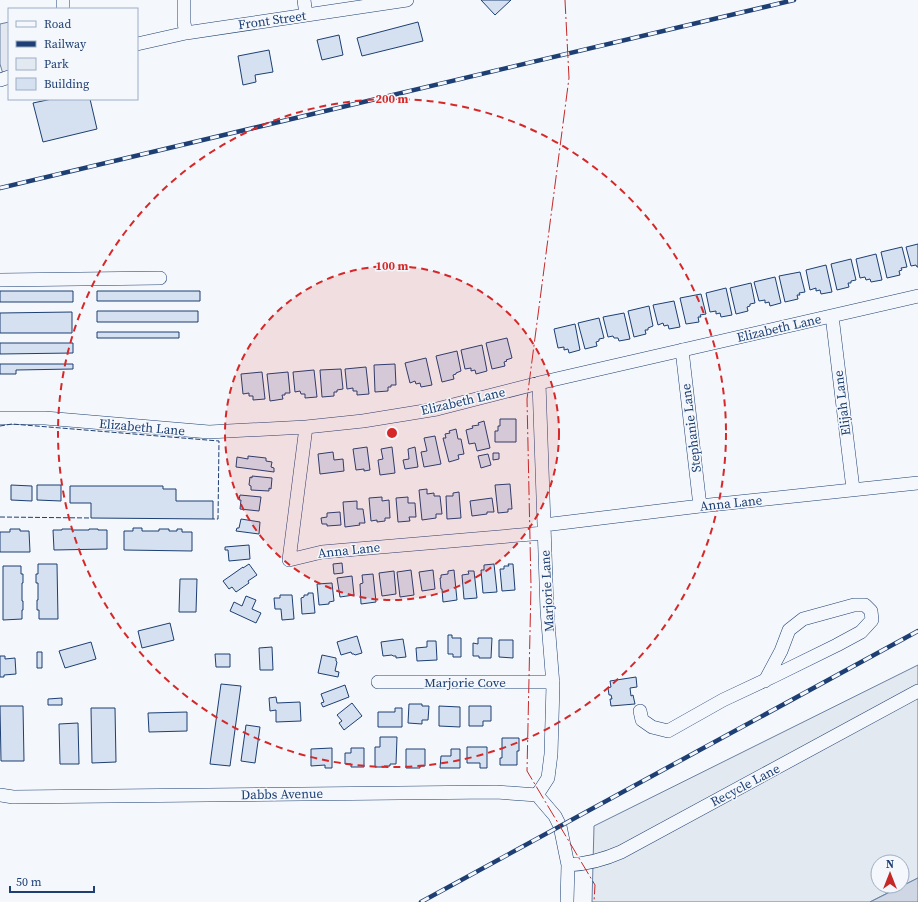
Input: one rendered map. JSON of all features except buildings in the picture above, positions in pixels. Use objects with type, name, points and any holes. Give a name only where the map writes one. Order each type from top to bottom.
[{"type":"street","points":[[184,0],[184,23],[186,33]]},
{"type":"street","points":[[304,0],[306,15]]},
{"type":"street","name":"Front Street","points":[[138,44],[186,33],[408,0]]},
{"type":"street","points":[[0,280],[160,278]]},
{"type":"street","name":"Elizabeth Lane","points":[[0,418],[45,418],[209,432],[306,427],[363,421],[437,409],[539,383],[918,296]]},
{"type":"street","name":"Elijah Lane","points":[[832,316],[853,490]]},
{"type":"street","name":"Stephanie Lane","points":[[682,350],[700,506]]},
{"type":"street","name":"Marjorie Lane","points":[[537,795],[548,778],[551,754],[553,682],[546,610],[539,383]]},
{"type":"street","name":"Anna Lane","points":[[306,427],[289,560],[322,552],[544,529],[700,506],[918,483]]},
{"type":"street","points":[[640,710],[642,720],[652,727],[668,731],[723,700],[765,681],[837,646],[861,632],[872,620],[871,611],[865,605],[854,605],[803,619],[789,630],[781,651],[765,681]]},
{"type":"street","name":"Marjorie Cove","points":[[378,682],[553,682]]},
{"type":"street","name":"Recycle Lane","points":[[568,865],[598,861],[621,852],[918,691]]},
{"type":"street","name":"Dabbs Avenue","points":[[0,795],[13,797],[496,792],[537,795]]},
{"type":"street","points":[[537,795],[555,816],[560,826],[568,865],[567,902]]},
{"type":"green space","points":[[918,665],[918,878],[910,882],[910,854],[870,854],[870,894],[886,894],[870,902],[592,902],[594,826]]},
{"type":"shaded area","points":[[8,22],[8,72],[3,74],[0,64],[0,24]]},
{"type":"shaded area","points":[[918,878],[918,902],[870,902],[886,894],[910,894],[910,882]]},
{"type":"railway","points":[[0,188],[794,0]]},
{"type":"railway","points":[[421,902],[918,631]]},
{"type":"fence","points":[[0,426],[12,424],[219,441],[218,519],[213,519]]},
{"type":"fence","points":[[0,517],[91,518]]},
{"type":"power","points":[[565,0],[569,78],[527,399],[531,586],[527,771],[595,885],[594,902]]}]
